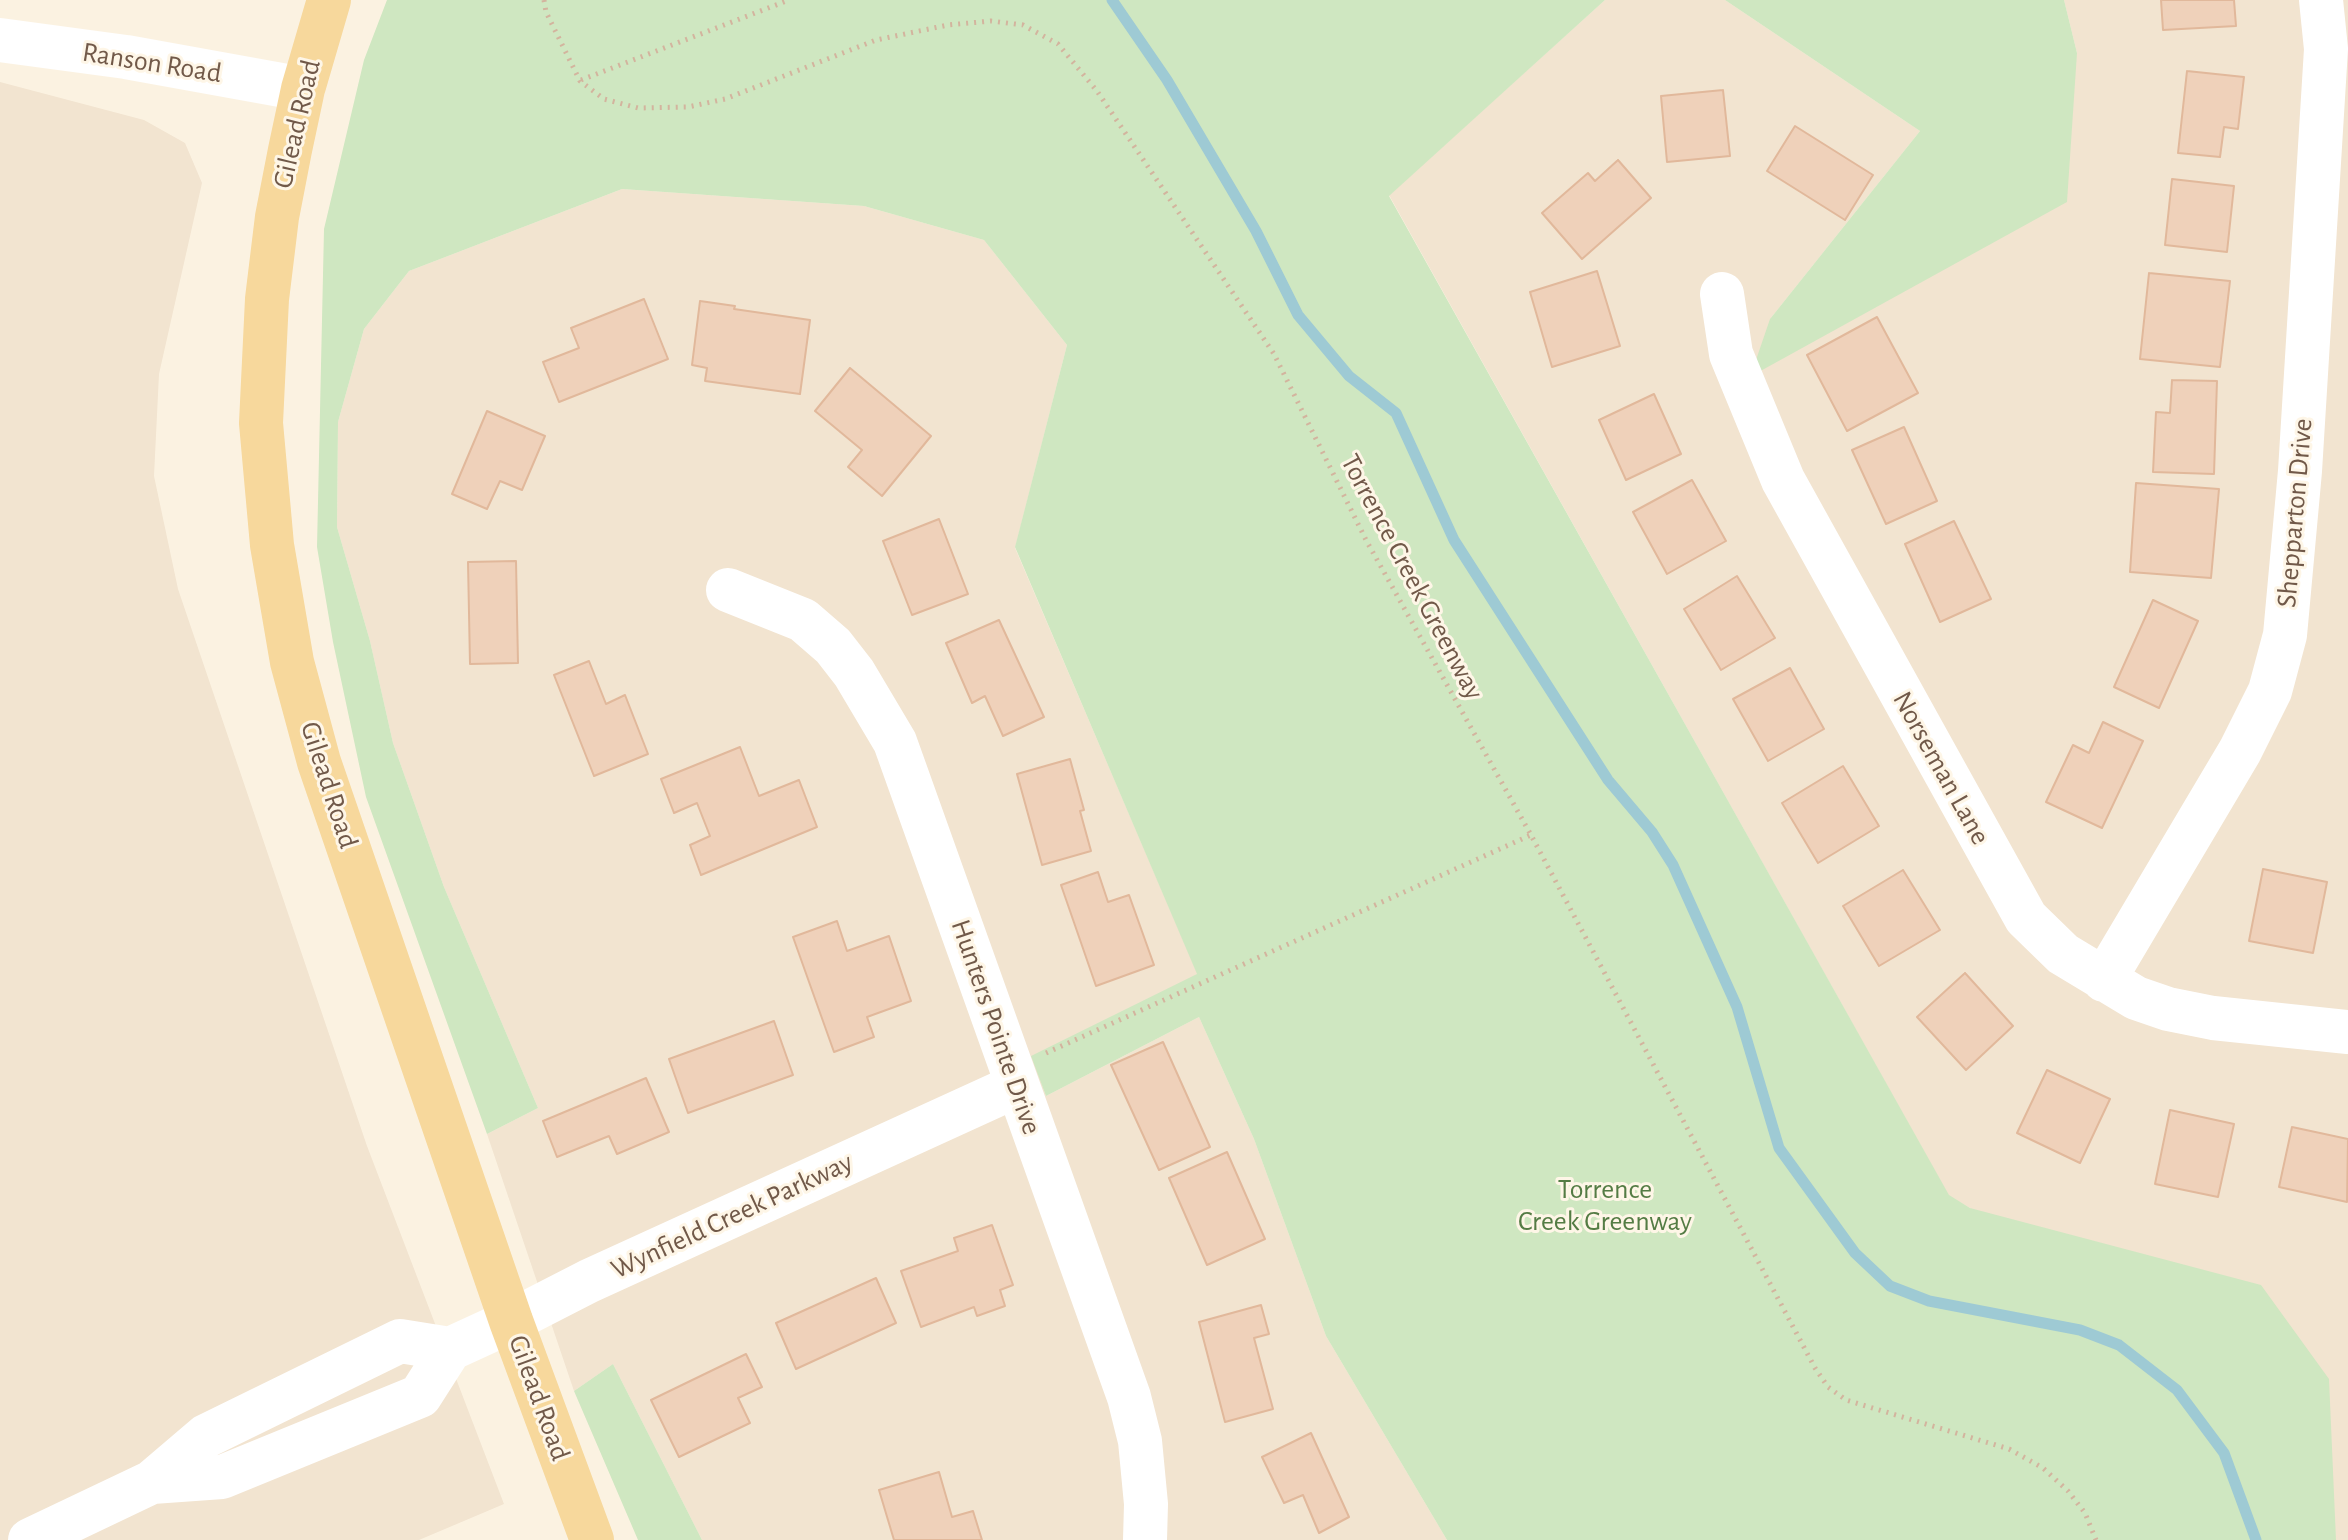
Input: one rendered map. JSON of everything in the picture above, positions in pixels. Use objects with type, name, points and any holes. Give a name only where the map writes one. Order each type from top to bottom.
[{"type":"main road","name":"Gilead Road","points":[[329,0],[303,89],[277,217],[267,299],[261,423],[272,545],[292,662],[319,762],[511,1321],[592,1540]]},
{"type":"street","name":"Shepparton Drive","points":[[2104,980],[2240,751],[2270,691],[2285,635],[2300,471],[2326,64],[2321,0]]},
{"type":"street","name":"Ranson Road","points":[[0,40],[126,57],[303,89]]},
{"type":"street","name":"Norseman Lane","points":[[1722,294],[1731,354],[1783,480],[2026,918],[2063,954],[2136,998],[2168,1009],[2213,1018],[2348,1032]]},
{"type":"street","name":"Hunters Pointe Drive","points":[[728,590],[803,620],[833,646],[854,673],[895,742],[1029,1070],[1140,1441],[1146,1504],[1145,1540]]},
{"type":"street","name":"Wynfield Creek Parkway","points":[[450,1349],[1029,1070]]},
{"type":"street","points":[[30,1540],[152,1482],[206,1436],[400,1341],[450,1349],[420,1396],[222,1477],[152,1482]]},
{"type":"path","points":[[544,0],[546,12],[580,81],[789,0]]},
{"type":"path","name":"Torrence Creek Greenway","points":[[580,81],[604,99],[638,108],[688,107],[725,99],[876,40],[948,25],[991,21],[1023,25],[1058,44],[1097,91],[1274,354],[1366,540],[1531,835],[1761,1271],[1828,1387],[1846,1400],[2009,1449],[2043,1468],[2085,1513],[2096,1540]]},
{"type":"path","points":[[1029,1070],[1531,835]]},
{"type":"shaded area","points":[[1605,0],[1725,0],[1920,131],[1770,319],[2077,53],[2064,0],[2348,0],[2348,1540],[2336,1540],[1970,1208],[1949,1196],[1389,195]]},
{"type":"shaded area","points":[[0,82],[144,120],[185,143],[202,183],[159,374],[154,476],[178,589],[367,1146],[504,1504],[419,1540],[0,1540]]},
{"type":"shaded area","points":[[622,189],[864,206],[984,240],[1067,345],[1015,548],[1198,975],[1032,1057],[1046,1096],[1199,1017],[1254,1139],[1326,1336],[1447,1540],[702,1540],[613,1364],[574,1391],[487,1134],[538,1108],[444,887],[393,743],[370,641],[337,527],[338,422],[364,329],[409,271]]},
{"type":"green space","name":"Torrence Creek Greenway","points":[[387,0],[1605,0],[1389,196],[1949,1195],[1970,1208],[2261,1285],[2329,1379],[2336,1540],[1447,1540],[1326,1336],[1254,1139],[1199,1017],[1046,1096],[1031,1056],[1197,974],[1015,547],[1067,345],[984,240],[864,206],[622,189],[409,271],[364,329],[338,422],[337,527],[370,641],[393,743],[444,887],[538,1108],[487,1134],[366,797],[333,642],[317,547],[324,229],[364,60]]},
{"type":"green space","points":[[1725,0],[2064,0],[2077,53],[2067,202],[1755,374],[1757,357],[1770,319],[1920,131]]},
{"type":"green space","points":[[613,1364],[702,1540],[638,1540],[574,1391]]},
{"type":"building","points":[[2161,0],[2234,0],[2236,26],[2163,30]]},
{"type":"building","points":[[2187,71],[2244,77],[2238,129],[2224,127],[2220,157],[2178,153]]},
{"type":"building","points":[[1723,90],[1730,156],[1667,162],[1661,96]]},
{"type":"building","points":[[1795,126],[1873,175],[1845,220],[1767,171]]},
{"type":"building","points":[[1618,160],[1651,198],[1582,259],[1542,213],[1588,173],[1595,181]]},
{"type":"building","points":[[2172,179],[2234,186],[2227,252],[2165,245]]},
{"type":"building","points":[[1597,271],[1620,346],[1552,367],[1530,292]]},
{"type":"building","points":[[2149,273],[2230,281],[2220,367],[2140,359]]},
{"type":"building","points":[[644,299],[668,359],[559,402],[543,362],[579,348],[571,328]]},
{"type":"building","points":[[700,301],[810,320],[800,394],[705,381],[707,368],[692,365]]},
{"type":"building","points":[[1877,317],[1918,393],[1847,431],[1807,355]]},
{"type":"building","points":[[850,368],[931,436],[882,496],[848,467],[862,450],[815,411]]},
{"type":"building","points":[[2172,380],[2217,381],[2214,474],[2153,472],[2156,412],[2170,413]]},
{"type":"building","points":[[1654,394],[1681,454],[1626,480],[1599,420]]},
{"type":"building","points":[[487,411],[545,436],[522,490],[500,481],[487,509],[452,494]]},
{"type":"building","points":[[1904,427],[1937,501],[1886,524],[1852,450]]},
{"type":"building","points":[[1692,480],[1726,541],[1667,574],[1633,512]]},
{"type":"building","points":[[2136,483],[2219,489],[2211,578],[2130,572]]},
{"type":"building","points":[[939,519],[968,594],[912,615],[883,541]]},
{"type":"building","points":[[1954,521],[1991,599],[1940,622],[1905,544]]},
{"type":"building","points":[[516,561],[518,663],[470,664],[468,562]]},
{"type":"building","points":[[1737,576],[1775,638],[1721,670],[1684,609]]},
{"type":"building","points":[[2153,600],[2198,621],[2159,708],[2114,687]]},
{"type":"building","points":[[999,620],[1044,717],[1003,736],[985,696],[972,703],[946,643]]},
{"type":"building","points":[[589,661],[606,704],[625,695],[648,754],[594,776],[554,675]]},
{"type":"building","points":[[1790,668],[1824,729],[1768,761],[1733,699]]},
{"type":"building","points":[[2103,722],[2143,741],[2102,828],[2046,802],[2073,745],[2089,753]]},
{"type":"building","points":[[740,747],[759,796],[799,780],[817,827],[701,875],[690,845],[710,836],[697,803],[674,813],[661,779]]},
{"type":"building","points":[[1070,759],[1091,851],[1042,865],[1017,774]]},
{"type":"building","points":[[1843,766],[1879,826],[1818,863],[1782,803]]},
{"type":"building","points":[[2263,869],[2327,882],[2313,953],[2249,941]]},
{"type":"building","points":[[1903,870],[1940,930],[1879,966],[1843,906]]},
{"type":"building","points":[[1098,872],[1108,902],[1129,895],[1154,965],[1096,986],[1061,885]]},
{"type":"building","points":[[837,921],[847,951],[889,936],[911,1001],[867,1017],[874,1037],[834,1052],[793,937]]},
{"type":"building","points":[[1965,973],[2013,1026],[1966,1070],[1917,1017]]},
{"type":"building","points":[[774,1021],[793,1075],[688,1113],[669,1059]]},
{"type":"building","points":[[1163,1042],[1210,1147],[1159,1170],[1111,1065]]},
{"type":"building","points":[[2047,1070],[2110,1099],[2080,1163],[2017,1133]]},
{"type":"building","points":[[646,1078],[669,1132],[617,1154],[609,1136],[557,1157],[543,1121]]},
{"type":"building","points":[[2170,1110],[2234,1124],[2218,1197],[2155,1184]]},
{"type":"building","points":[[2292,1127],[2348,1139],[2347,1202],[2279,1187]]},
{"type":"building","points":[[1227,1152],[1265,1239],[1207,1265],[1169,1178]]},
{"type":"building","points":[[992,1225],[1013,1285],[1000,1290],[1005,1306],[977,1316],[974,1307],[921,1327],[901,1271],[958,1251],[954,1238]]},
{"type":"building","points":[[876,1278],[896,1323],[796,1369],[776,1323]]},
{"type":"building","points":[[1261,1305],[1269,1334],[1254,1338],[1273,1409],[1225,1422],[1199,1322]]},
{"type":"building","points":[[746,1354],[762,1387],[738,1398],[750,1423],[679,1457],[651,1400]]},
{"type":"building","points":[[1311,1433],[1349,1517],[1319,1533],[1303,1495],[1284,1503],[1262,1457]]},
{"type":"building","points":[[939,1472],[952,1517],[973,1511],[982,1540],[894,1540],[879,1490]]},
{"type":"waterway","points":[[1112,0],[1167,80],[1256,231],[1298,315],[1349,376],[1396,413],[1454,540],[1608,780],[1652,832],[1673,865],[1737,1007],[1779,1148],[1855,1253],[1890,1286],[1929,1301],[2080,1330],[2119,1345],[2177,1390],[2224,1453],[2256,1540]]}]
